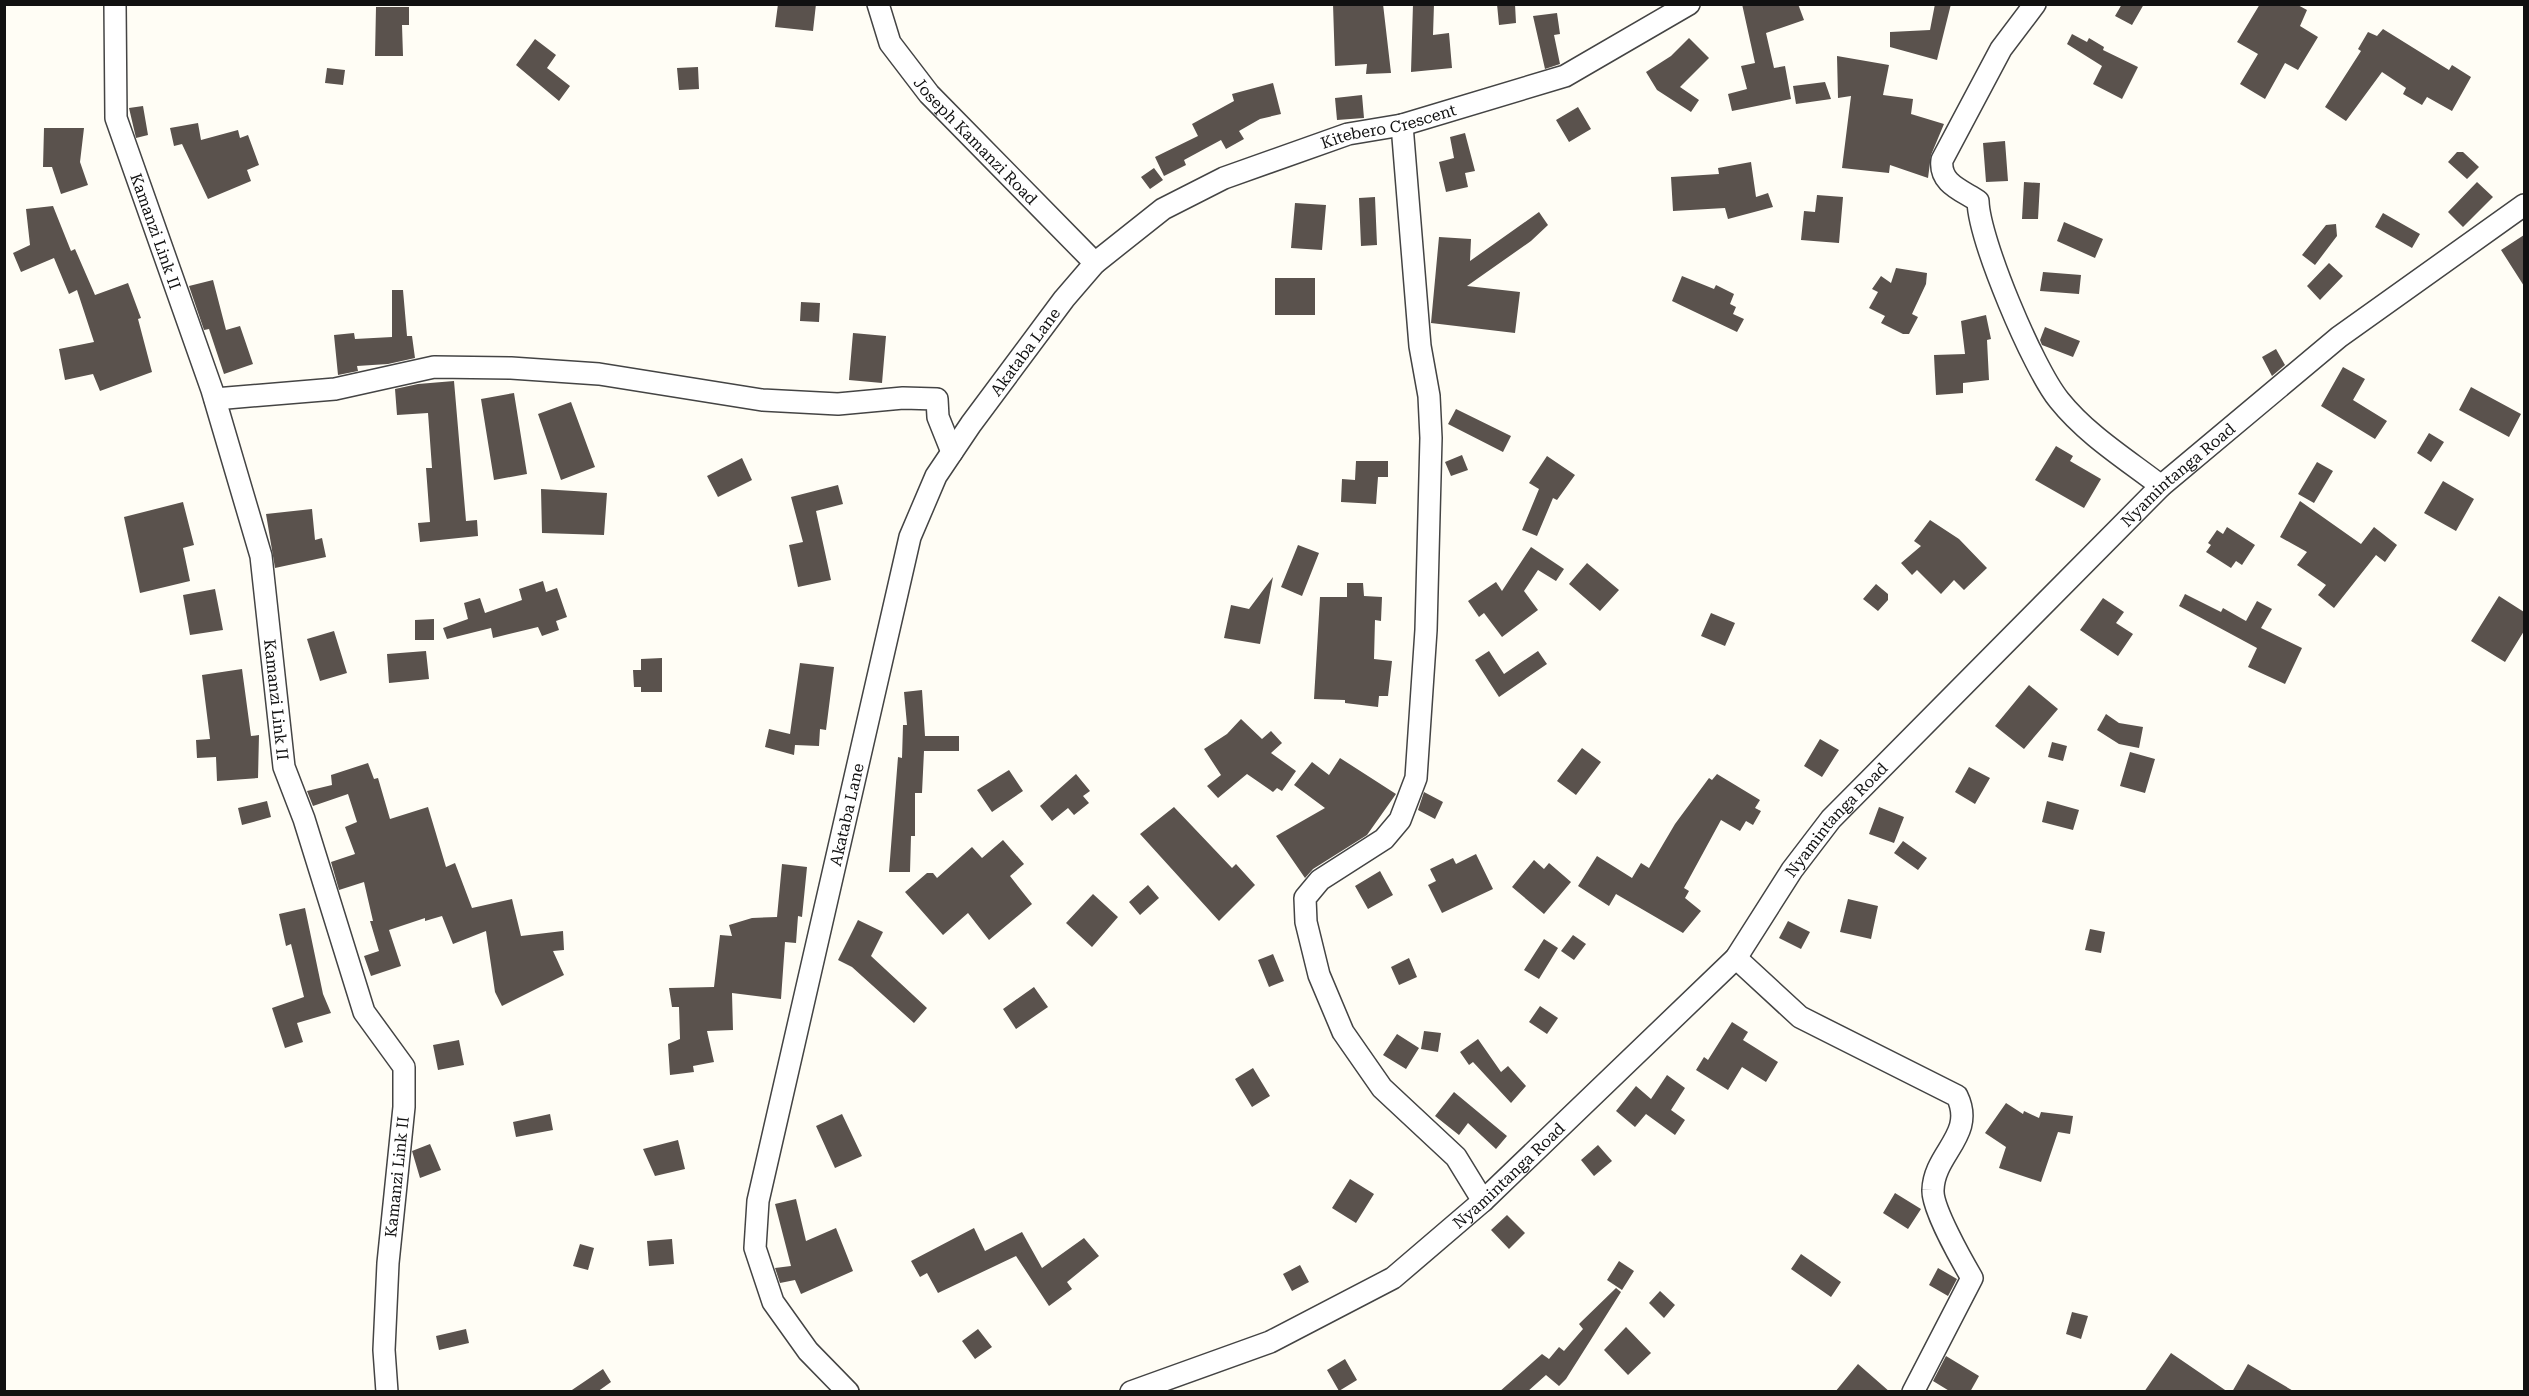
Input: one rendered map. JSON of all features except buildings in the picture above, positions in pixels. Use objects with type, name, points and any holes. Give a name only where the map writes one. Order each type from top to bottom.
[{"type":"street","name":"Kamanzi Link II","points":[[115,4],[116,118],[215,399],[261,556],[284,767],[304,819],[364,1012],[404,1067],[404,1107],[388,1263],[384,1350],[387,1392]]},
{"type":"street","name":"Joseph Kamanzi Road","points":[[878,4],[890,43],[929,94],[1095,263]]},
{"type":"street","name":"Kitebero Crescent","points":[[1095,263],[1163,209],[1224,178],[1348,134],[1402,125],[1564,76],[1689,4]]},
{"type":"street","points":[[2035,4],[1990,68],[1942,160],[1941,171],[1945,179],[1978,201],[1978,215],[2001,280],[2028,344],[2058,399],[2088,431],[2161,486]]},
{"type":"street","points":[[1402,125],[1420,346],[1429,396],[1431,438],[1426,630],[1416,778],[1400,820],[1384,839],[1320,879],[1305,898],[1306,922],[1319,975],[1343,1032],[1382,1088],[1456,1157],[1483,1201]]},
{"type":"street","name":"Nyamintanga Road","points":[[1131,1392],[1270,1342],[1393,1278],[1483,1201],[1736,958],[1792,870],[1831,819],[2161,486],[2339,337],[2524,205]]},
{"type":"street","name":"Akataba Lane","points":[[848,1392],[808,1351],[773,1302],[755,1248],[758,1201],[910,537],[936,476],[1064,299],[1095,263]]},
{"type":"street","points":[[215,399],[335,389],[434,368],[512,368],[599,374],[762,400],[838,404],[903,398],[937,399],[938,417],[952,453]]},
{"type":"street","points":[[1736,958],[1800,1017],[1957,1096],[1964,1110],[1959,1132],[1937,1170],[1933,1191],[1958,1253],[1972,1278],[1912,1392]]}]
